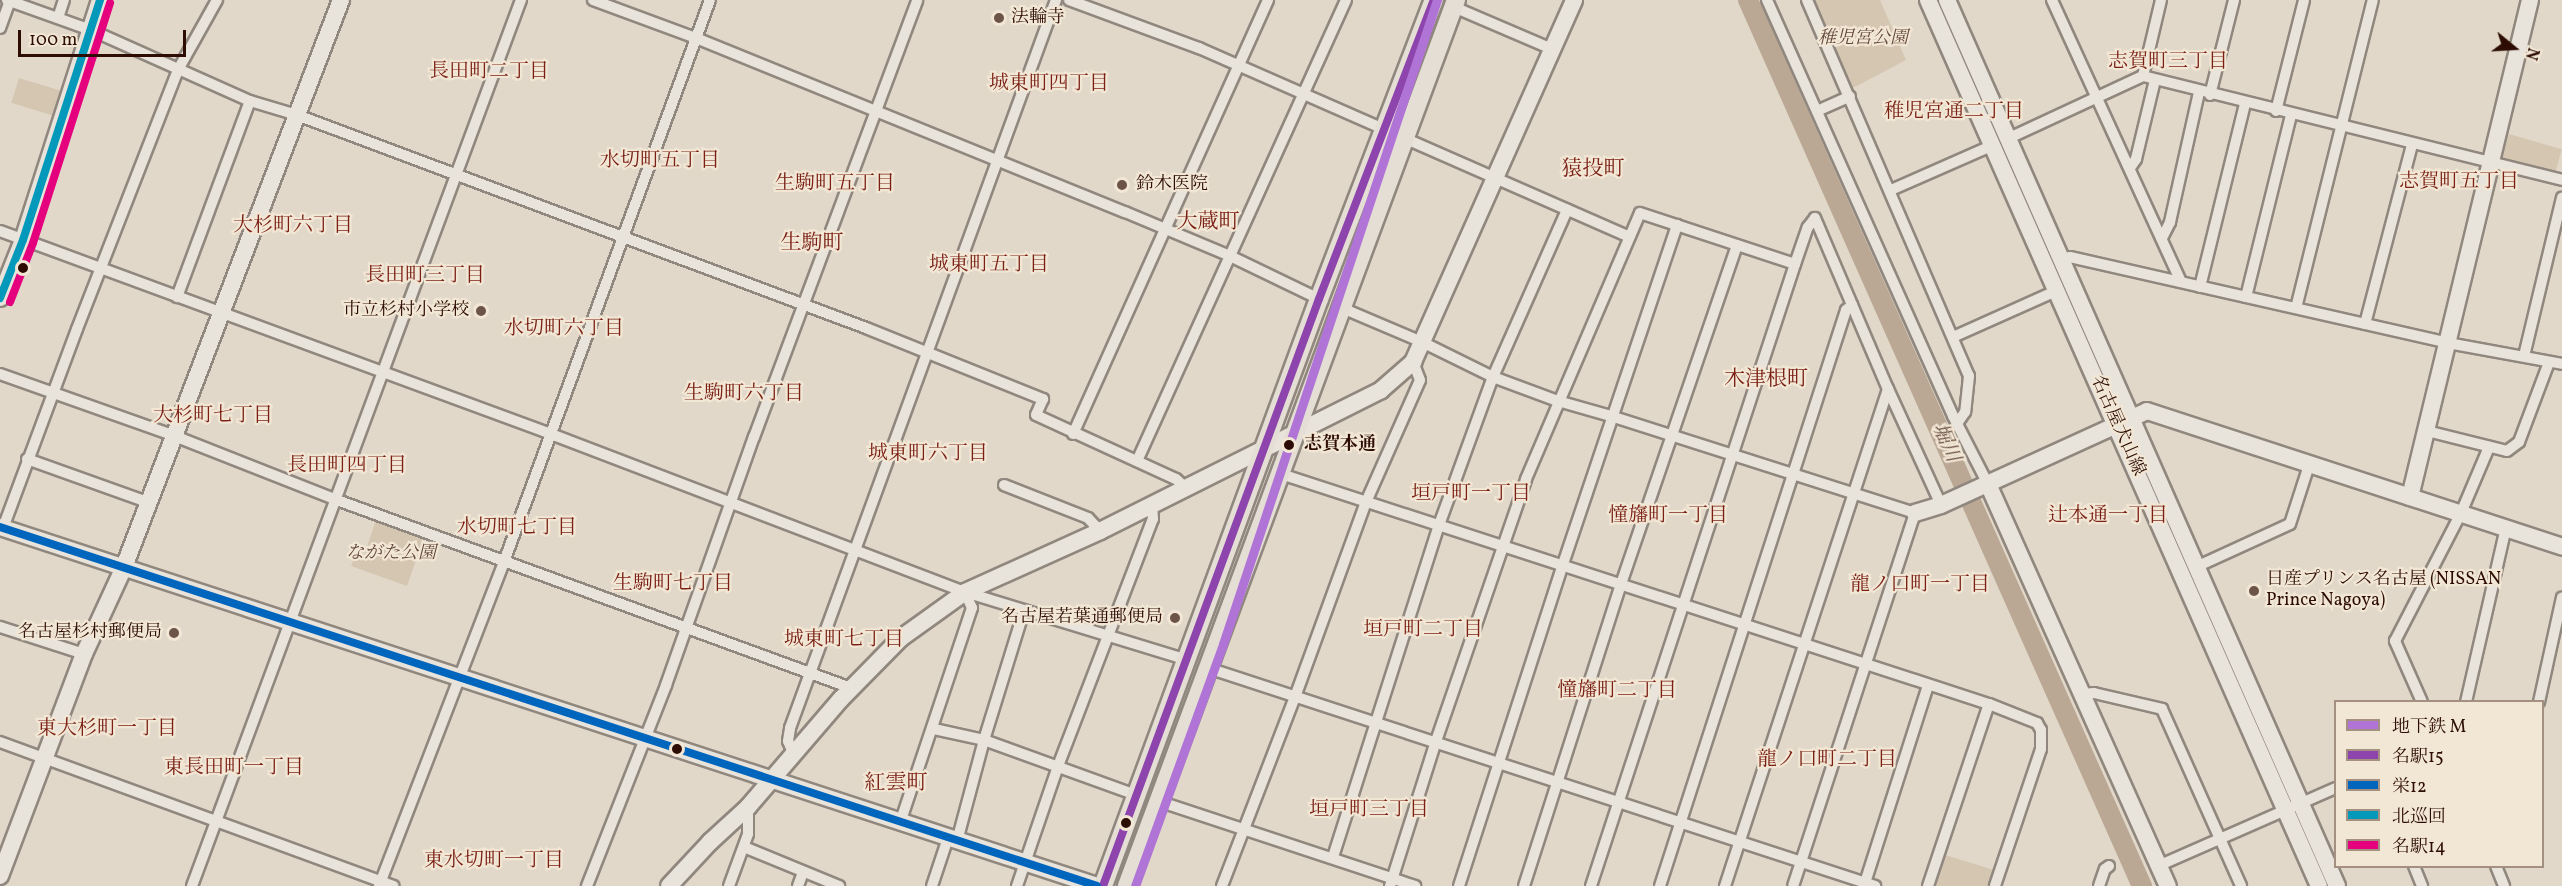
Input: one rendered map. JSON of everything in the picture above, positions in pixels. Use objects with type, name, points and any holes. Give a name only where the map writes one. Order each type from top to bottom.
[{"type":"main road","points":[[1103,886],[1319,299],[1434,0]]},
{"type":"main road","points":[[1127,886],[1455,3]]},
{"type":"street","points":[[58,18],[64,0]]},
{"type":"street","points":[[0,298],[23,240],[100,0]]},
{"type":"street","points":[[216,0],[179,68],[2,527],[774,778],[900,823],[1097,886]]},
{"type":"street","points":[[0,876],[84,654],[124,567],[172,435],[341,0]]},
{"type":"street","points":[[192,886],[458,175],[521,0]]},
{"type":"street","points":[[593,0],[696,38],[1165,229],[1230,256],[1319,299]]},
{"type":"street","points":[[380,884],[505,559],[710,0]]},
{"type":"street","points":[[587,886],[646,737],[729,504],[917,0]]},
{"type":"street","points":[[794,755],[788,741],[790,728],[1056,0]]},
{"type":"street","points":[[1070,0],[1199,48],[1629,237]]},
{"type":"street","points":[[1073,434],[1268,0]]},
{"type":"street","points":[[1137,461],[1346,0]]},
{"type":"street","points":[[669,886],[710,842],[748,807],[851,688],[901,638],[965,592],[1100,531],[1265,446],[1381,390],[1413,363],[1574,0]]},
{"type":"street","points":[[1767,0],[1953,416],[1958,422],[1983,486],[2168,886]]},
{"type":"street","points":[[1807,0],[1891,190],[1969,376],[1965,412],[1958,422]]},
{"type":"street","name":"名古屋犬山線","points":[[1928,0],[2056,291],[2124,421],[2196,567],[2293,807],[2319,886]]},
{"type":"street","name":"名古屋犬山線","points":[[1947,0],[2059,259],[2124,421],[2293,807],[2337,886]]},
{"type":"street","points":[[2143,76],[2161,0]]},
{"type":"street","points":[[2162,238],[2170,222],[2205,93],[2234,0]]},
{"type":"street","points":[[2276,111],[2304,0]]},
{"type":"street","points":[[2296,308],[2373,0]]},
{"type":"street","points":[[2410,497],[2530,0]]},
{"type":"street","points":[[0,28],[8,1],[58,18],[179,68],[250,101],[297,115],[929,352],[1043,399],[1036,415],[1073,434],[1176,479],[1186,488]]},
{"type":"street","points":[[2056,2],[2097,99],[2181,282]]},
{"type":"street","points":[[1455,3],[1552,49]]},
{"type":"street","points":[[2007,139],[2143,76],[2245,104],[2562,180]]},
{"type":"street","points":[[2130,168],[2136,159],[2155,80]]},
{"type":"street","points":[[1817,111],[1850,96]]},
{"type":"street","points":[[177,297],[250,101]]},
{"type":"street","points":[[2200,287],[2245,104]]},
{"type":"street","points":[[2246,297],[2291,115]]},
{"type":"street","points":[[2365,324],[2412,145]]},
{"type":"street","points":[[1891,190],[1991,146]]},
{"type":"street","points":[[2524,356],[2562,198]]},
{"type":"street","points":[[1333,857],[1439,525],[1493,377],[1567,210]]},
{"type":"street","points":[[1391,882],[1435,744],[1526,479],[1640,213],[1795,264]]},
{"type":"street","points":[[1591,886],[1795,264],[1808,227],[1815,218],[1888,389],[1948,502]]},
{"type":"street","points":[[1459,886],[1562,567],[1677,225]]},
{"type":"street","points":[[0,231],[177,297],[222,311],[965,592],[1187,660]]},
{"type":"street","points":[[1524,886],[1621,584],[1737,245]]},
{"type":"street","points":[[2059,259],[2070,257],[2448,343],[2562,364]]},
{"type":"street","points":[[1953,337],[2056,291]]},
{"type":"street","points":[[1660,886],[1846,310],[1852,305]]},
{"type":"street","points":[[1342,308],[1422,342],[1493,377],[1558,401],[1733,454],[1915,513],[1948,502],[2147,411],[2562,547]]},
{"type":"street","points":[[2427,431],[2506,451],[2519,442],[2549,362]]},
{"type":"street","points":[[1222,886],[1295,698],[1366,502],[1420,380],[1413,363]]},
{"type":"street","points":[[0,374],[172,435],[337,500],[505,559],[851,688]]},
{"type":"street","points":[[1725,886],[1852,492],[1888,389]]},
{"type":"street","points":[[2421,700],[2396,641],[2461,513],[2489,447]]},
{"type":"street","points":[[27,459],[147,502]]},
{"type":"street","points":[[2196,567],[2290,524],[2309,465]]},
{"type":"street","points":[[1281,474],[1562,567],[1621,584],[1864,666],[1989,704],[2037,723],[2041,730],[2041,749],[1995,886]]},
{"type":"street","points":[[1004,484],[1088,518],[1100,531]]},
{"type":"street","points":[[1017,886],[1058,766],[1110,636],[1153,519],[1152,504]]},
{"type":"street","points":[[1793,886],[1915,513]]},
{"type":"street","points":[[2466,700],[2506,528]]},
{"type":"street","points":[[900,823],[934,729],[972,608],[965,592]]},
{"type":"street","points":[[2539,700],[2562,597]]},
{"type":"street","points":[[932,886],[952,839],[1023,610]]},
{"type":"street","points":[[0,627],[84,654]]},
{"type":"street","points":[[1208,668],[1868,885],[1928,686]]},
{"type":"street","points":[[2081,694],[2094,693],[2162,709],[2241,886]]},
{"type":"street","points":[[1928,886],[1989,704]]},
{"type":"street","points":[[934,729],[984,740],[1136,795]]},
{"type":"street","points":[[0,742],[216,820],[380,884],[393,886]]},
{"type":"street","points":[[2158,866],[2334,789]]},
{"type":"street","points":[[1158,801],[1333,857],[1391,882],[1414,886]]},
{"type":"street","points":[[729,886],[748,834],[748,807]]},
{"type":"street","points":[[744,847],[839,886]]},
{"type":"street","points":[[2099,886],[2105,869],[2109,866]]},
{"type":"street","points":[[2414,868],[2422,886]]},
{"type":"street","points":[[2496,868],[2504,885]]},
{"type":"street","points":[[2504,885],[2507,868]]},
{"type":"street","points":[[798,886],[803,872]]},
{"type":"green space","name":"稚児宮公園","points":[[1814,0],[1880,0],[1906,60],[1851,89],[1812,4]]},
{"type":"green space","points":[[19,78],[61,91],[53,116],[11,103]]},
{"type":"green space","points":[[2509,134],[2562,149],[2555,174],[2502,159]]},
{"type":"green space","name":"ながた公園","points":[[376,520],[424,537],[407,586],[351,566],[356,554],[364,556]]},
{"type":"green space","points":[[1942,854],[1994,870],[1989,886],[1932,886]]},
{"type":"waterway","name":"堀川","points":[[1748,0],[2142,886]]},
{"type":"metro line","name":"M","points":[[1135,886],[1223,644],[1437,0]]},
{"type":"transit line","name":"北巡回","points":[[0,298],[23,240],[100,0]]},
{"type":"transit line","name":"名駅15","points":[[1103,886],[1319,299],[1434,0]]},
{"type":"transit line","name":"名駅14","points":[[10,302],[33,243],[110,3]]},
{"type":"transit line","name":"栄12","points":[[0,527],[1097,886]]},
{"type":"place","name":"法輪寺","points":[[999,18]]},
{"type":"place","name":"鈴木医院","points":[[1122,185]]},
{"type":"place","name":"市立杉村小学校","points":[[481,311]]},
{"type":"place","name":"志賀本通","points":[[1289,445]]},
{"type":"place","name":"日産プリンス名古屋 (NISSAN Prince Nagoya)","points":[[2254,591]]},
{"type":"place","name":"名古屋若葉通郵便局","points":[[1175,618]]},
{"type":"place","name":"名古屋杉村郵便局","points":[[174,633]]},
{"type":"district","name":"志賀町三丁目","points":[[2168,62]]},
{"type":"district","name":"長田町二丁目","points":[[489,72]]},
{"type":"district","name":"城東町四丁目","points":[[1049,84]]},
{"type":"district","name":"稚児宮通二丁目","points":[[1954,112]]},
{"type":"district","name":"水切町五丁目","points":[[660,161]]},
{"type":"district","name":"猿投町","points":[[1593,170]]},
{"type":"district","name":"志賀町五丁目","points":[[2459,182]]},
{"type":"district","name":"生駒町五丁目","points":[[835,184]]},
{"type":"district","name":"大蔵町","points":[[1208,223]]},
{"type":"district","name":"大杉町六丁目","points":[[293,226]]},
{"type":"district","name":"生駒町","points":[[812,244]]},
{"type":"district","name":"城東町五丁目","points":[[989,265]]},
{"type":"district","name":"長田町三丁目","points":[[425,276]]},
{"type":"district","name":"水切町六丁目","points":[[564,329]]},
{"type":"district","name":"木津根町","points":[[1766,380]]},
{"type":"district","name":"生駒町六丁目","points":[[744,394]]},
{"type":"district","name":"大杉町七丁目","points":[[213,416]]},
{"type":"district","name":"城東町六丁目","points":[[928,454]]},
{"type":"district","name":"長田町四丁目","points":[[347,466]]},
{"type":"district","name":"垣戸町一丁目","points":[[1471,494]]},
{"type":"district","name":"憧旛町一丁目","points":[[1668,516]]},
{"type":"district","name":"辻本通一丁目","points":[[2108,516]]},
{"type":"district","name":"水切町七丁目","points":[[517,528]]},
{"type":"district","name":"生駒町七丁目","points":[[673,584]]},
{"type":"district","name":"龍ノ口町一丁目","points":[[1920,585]]},
{"type":"district","name":"垣戸町二丁目","points":[[1423,630]]},
{"type":"district","name":"城東町七丁目","points":[[844,640]]},
{"type":"district","name":"憧旛町二丁目","points":[[1617,691]]},
{"type":"district","name":"東大杉町一丁目","points":[[107,729]]},
{"type":"district","name":"龍ノ口町二丁目","points":[[1827,760]]},
{"type":"district","name":"東長田町一丁目","points":[[234,768]]},
{"type":"district","name":"紅雲町","points":[[896,784]]},
{"type":"district","name":"垣戸町三丁目","points":[[1369,810]]},
{"type":"district","name":"東水切町一丁目","points":[[494,861]]}]
